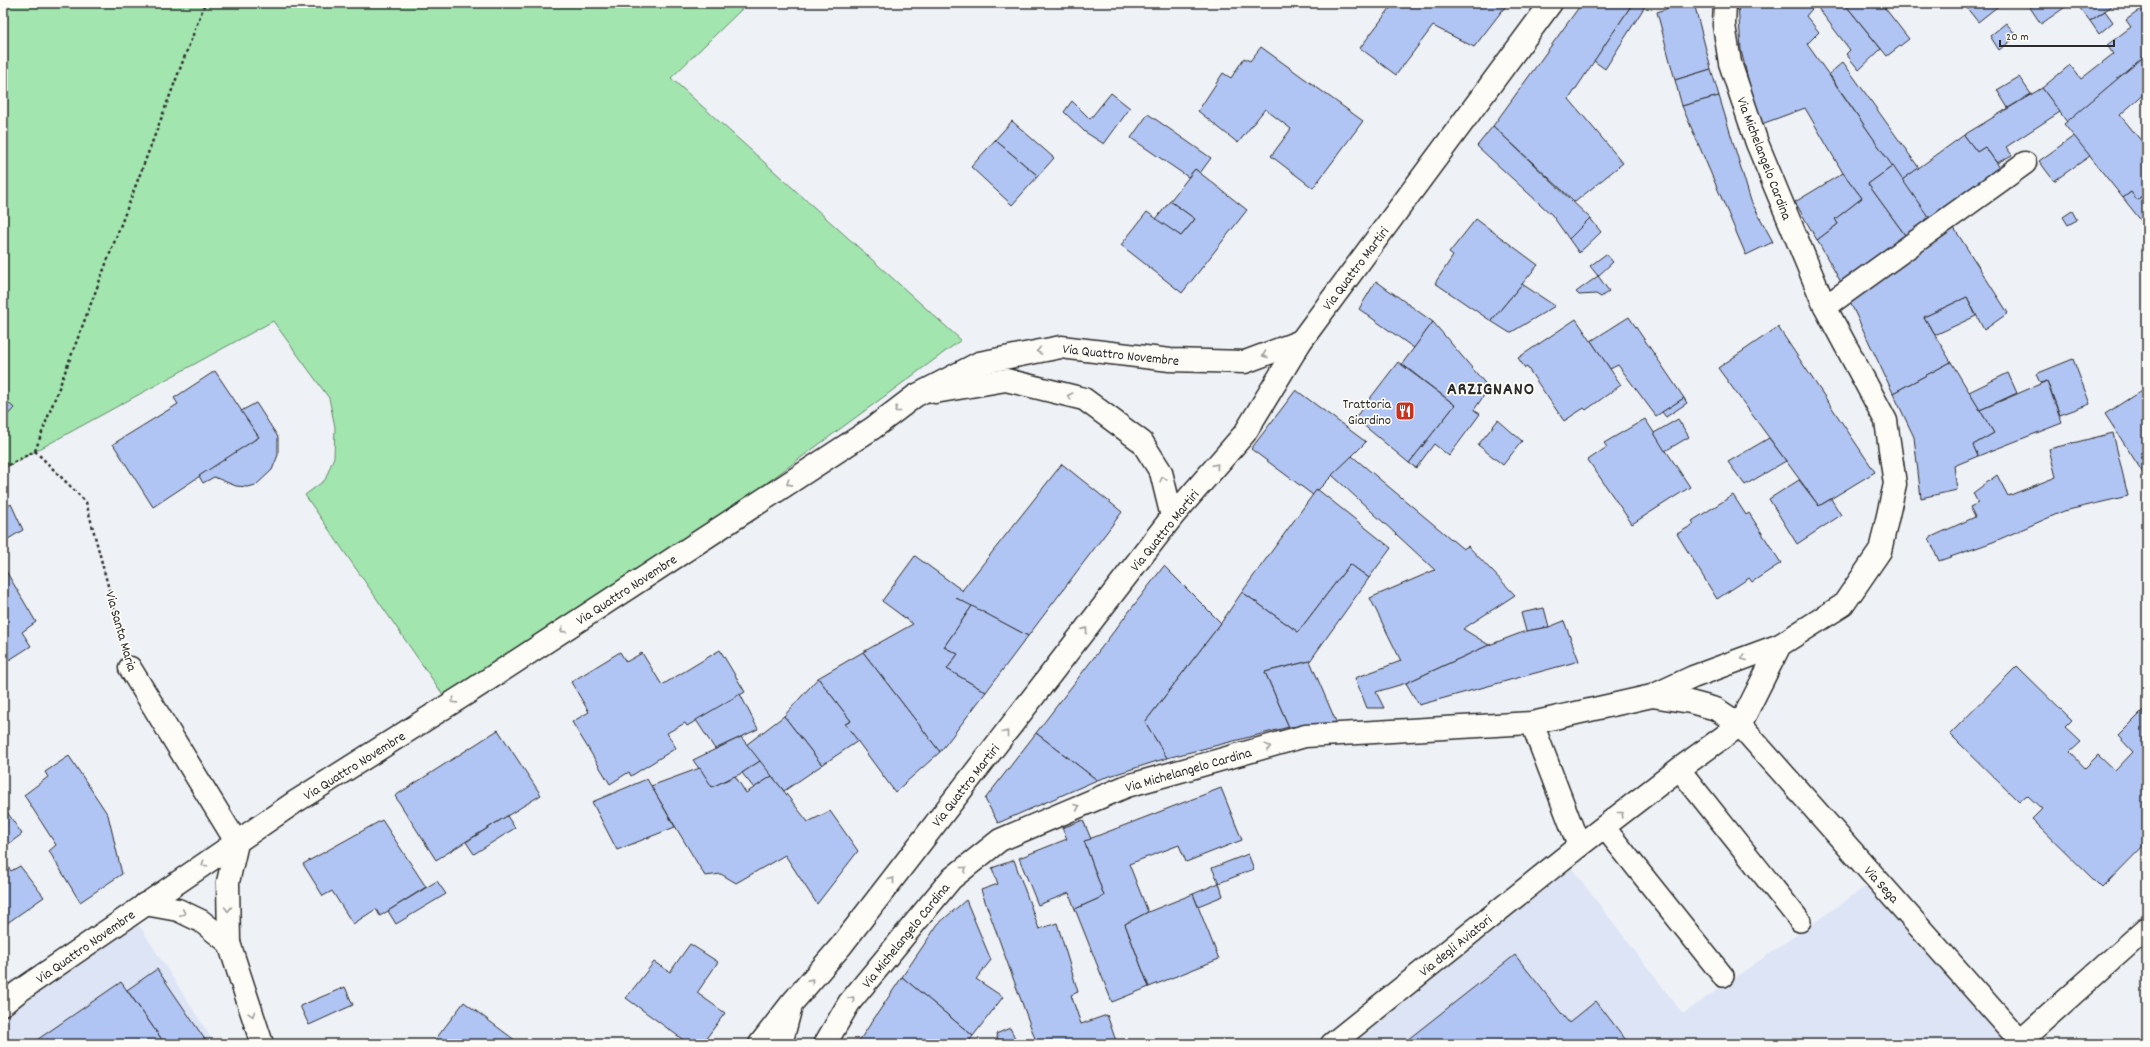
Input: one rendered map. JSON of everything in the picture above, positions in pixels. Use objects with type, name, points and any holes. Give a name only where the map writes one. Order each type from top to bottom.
[{"type":"street","name":"Via Quattro Martiri","points":[[760,1044],[791,1004],[841,946],[1172,517],[1244,433],[1301,341],[1551,3]]},
{"type":"street","name":"Via Michelangelo Cardina","points":[[825,1044],[848,1004],[951,879],[1000,840],[1127,786],[1305,736],[1532,723],[1652,696],[1693,677],[1780,645],[1843,605],[1880,551],[1895,484],[1886,421],[1825,307],[1757,143],[1730,63],[1724,25],[1725,3]]},
{"type":"street","points":[[1825,307],[2025,163]]},
{"type":"street","name":"Via Quattro Novembre","points":[[3,1004],[145,904],[296,802],[466,694],[873,428],[915,396],[979,363],[1061,347],[1170,360],[1244,362],[1301,341]]},
{"type":"street","points":[[915,396],[1006,380],[1084,400],[1142,442],[1161,472],[1172,517]]},
{"type":"street","points":[[1740,725],[1780,645]]},
{"type":"street","name":"Via Santa Maria","points":[[130,668],[237,843]]},
{"type":"street","name":"Via Michelangelo Cardina","points":[[1652,696],[1690,702],[1716,709],[1740,725]]},
{"type":"street","points":[[1532,723],[1579,846]]},
{"type":"street","name":"Via degli Aviatori","points":[[1332,1044],[1579,846],[1679,769],[1740,725]]},
{"type":"street","name":"Via Sega","points":[[1740,725],[2020,1043]]},
{"type":"street","points":[[237,843],[228,882],[229,943],[262,1044]]},
{"type":"street","points":[[145,904],[178,910],[201,921],[229,943]]},
{"type":"street","points":[[2020,1043],[2147,928]]},
{"type":"street","points":[[781,1044],[791,1004]]},
{"type":"lane","points":[[1679,769],[1800,921]]},
{"type":"lane","points":[[1604,827],[1723,976]]},
{"type":"path","points":[[3,468],[36,451],[205,3]]},
{"type":"path","name":"Via Santa Maria","points":[[36,451],[86,502],[130,668]]},
{"type":"shaded area","points":[[1566,861],[1683,1014],[1878,878],[2012,1040],[2007,1044],[1329,1044]]},
{"type":"shaded area","points":[[130,911],[215,1044],[3,1044],[3,1007]]},
{"type":"green space","points":[[3,3],[748,3],[671,78],[961,340],[455,712],[305,495],[325,480],[334,457],[335,427],[329,398],[273,321],[3,469]]},
{"type":"building","points":[[1394,3],[1508,3],[1474,47],[1433,26],[1396,75],[1360,48]]},
{"type":"building","points":[[1582,3],[1633,3],[1569,99],[1623,163],[1575,202],[1493,126]]},
{"type":"building","points":[[1633,3],[1647,3],[1605,69],[1594,61]]},
{"type":"building","points":[[1683,3],[1694,3],[1711,69],[1675,80],[1657,12]]},
{"type":"building","points":[[1738,3],[1817,3],[1806,16],[1819,32],[1807,44],[1893,166],[1868,184],[1908,239],[1842,284],[1817,240],[1838,224],[1835,219],[1862,198],[1843,173],[1805,108],[1759,125],[1741,50]]},
{"type":"building","points":[[1844,3],[1881,49],[1859,70],[1846,54],[1850,50],[1815,4]]},
{"type":"building","points":[[1844,3],[1881,3],[1909,39],[1887,56]]},
{"type":"building","points":[[1963,3],[2002,3],[1978,22]]},
{"type":"building","points":[[2032,3],[2071,3],[2041,24],[2029,6]]},
{"type":"building","points":[[2076,3],[2116,3],[2090,21]]},
{"type":"building","points":[[2147,5],[2147,54],[2067,122],[2042,88],[2070,65],[2081,79],[2113,54],[2107,45],[2131,27],[2126,20]]},
{"type":"building","points":[[2105,11],[2113,22],[2099,34],[2090,21]]},
{"type":"building","points":[[2006,23],[2017,36],[1999,50],[1990,36]]},
{"type":"building","points":[[1261,47],[1363,121],[1313,188],[1271,156],[1291,129],[1265,109],[1238,143],[1198,111],[1223,73],[1231,78],[1244,58],[1250,61]]},
{"type":"building","points":[[2147,54],[2147,91],[2120,115],[2147,148],[2147,192],[2137,200],[2131,192],[2123,198],[2064,124]]},
{"type":"building","points":[[1843,62],[1919,168],[1902,180],[1829,74]]},
{"type":"building","points":[[1711,69],[1719,96],[1682,106],[1675,80]]},
{"type":"building","points":[[2019,77],[2031,94],[2008,108],[1997,90]]},
{"type":"building","points":[[2042,88],[2060,112],[2006,147],[2012,155],[1997,163],[1985,147],[1977,152],[1964,135]]},
{"type":"building","points":[[1111,93],[1130,108],[1104,144],[1085,132],[1064,112],[1072,101],[1090,119]]},
{"type":"building","points":[[1719,96],[1751,201],[1773,242],[1746,255],[1682,106]]},
{"type":"building","points":[[1148,114],[1211,158],[1200,173],[1195,169],[1188,177],[1131,138]]},
{"type":"building","points":[[1012,121],[1054,158],[1038,176],[995,140]]},
{"type":"building","points":[[1493,126],[1590,218],[1569,239],[1552,215],[1477,146]]},
{"type":"building","points":[[1964,135],[1977,152],[1985,147],[2001,169],[1931,221],[1902,180]]},
{"type":"building","points":[[2074,136],[2090,156],[2054,181],[2039,161]]},
{"type":"building","points":[[995,140],[1038,176],[1012,205],[971,167]]},
{"type":"building","points":[[1893,166],[1931,221],[1908,239],[1868,184]]},
{"type":"building","points":[[1195,169],[1247,210],[1182,293],[1121,245],[1147,212],[1181,236],[1195,219],[1170,201]]},
{"type":"building","points":[[1843,173],[1862,198],[1835,219],[1838,224],[1817,240],[1795,202]]},
{"type":"building","points":[[2131,192],[2137,200],[2147,192],[2147,228],[2123,198]]},
{"type":"building","points":[[1170,201],[1195,219],[1181,236],[1156,219]]},
{"type":"building","points":[[2072,211],[2077,220],[2068,225],[2063,217]]},
{"type":"building","points":[[1590,218],[1601,232],[1579,253],[1569,239]]},
{"type":"building","points":[[1476,219],[1538,265],[1491,321],[1435,283],[1453,256],[1449,253]]},
{"type":"building","points":[[1954,228],[2008,313],[1984,330],[1967,297],[1924,317],[1951,362],[1893,393],[1850,302]]},
{"type":"building","points":[[1606,254],[1613,262],[1598,276],[1590,266]]},
{"type":"building","points":[[1598,276],[1609,291],[1601,297],[1596,294],[1579,295],[1576,292]]},
{"type":"building","points":[[1376,281],[1433,322],[1414,348],[1359,309]]},
{"type":"building","points":[[1522,284],[1555,306],[1510,333],[1491,321]]},
{"type":"building","points":[[1967,297],[1976,316],[1935,335],[1924,317]]},
{"type":"building","points":[[1629,317],[1684,398],[1656,416],[1618,365],[1610,369],[1591,341]]},
{"type":"building","points":[[1576,319],[1621,385],[1586,410],[1584,408],[1564,421],[1527,367],[1525,368],[1518,358]]},
{"type":"building","points":[[1433,322],[1489,388],[1474,410],[1480,414],[1449,456],[1434,444],[1416,468],[1409,463],[1455,405],[1402,364]]},
{"type":"building","points":[[1778,327],[1875,472],[1819,506],[1718,368]]},
{"type":"building","points":[[2073,359],[2090,404],[2060,415],[2047,381],[2040,383],[2036,374]]},
{"type":"building","name":"Trattoria Giardino","points":[[1398,362],[1455,405],[1409,463],[1355,418]]},
{"type":"building","points":[[1951,362],[1994,433],[1973,445],[1978,456],[1954,466],[1957,490],[1921,498],[1914,437],[1893,393]]},
{"type":"building","points":[[215,371],[259,437],[153,507],[113,444],[178,404],[174,398]]},
{"type":"building","points":[[2008,373],[2017,393],[1980,410],[1969,392]]},
{"type":"building","points":[[2047,381],[2062,423],[1978,456],[1973,445],[1994,433],[1980,410]]},
{"type":"building","points":[[2147,387],[2147,475],[2145,476],[2105,414]]},
{"type":"building","points":[[1296,390],[1366,442],[1313,495],[1251,449]]},
{"type":"building","points":[[3,398],[14,408],[3,420]]},
{"type":"building","points":[[1684,398],[1687,403],[1666,417],[1662,412]]},
{"type":"building","points":[[256,403],[278,437],[278,455],[272,470],[256,485],[247,487],[236,486],[214,477],[203,483],[199,476],[259,437],[241,411]]},
{"type":"building","points":[[1645,419],[1690,487],[1632,524],[1588,460],[1607,447],[1604,443]]},
{"type":"building","points":[[1678,419],[1689,437],[1665,451],[1654,433]]},
{"type":"building","points":[[1498,420],[1522,441],[1503,465],[1478,445]]},
{"type":"building","points":[[2113,433],[2128,496],[2064,511],[1993,542],[1939,561],[1929,538],[1975,517],[1970,507],[1978,503],[1973,493],[1997,475],[2008,496],[2056,477],[2049,449]]},
{"type":"building","points":[[1769,438],[1786,461],[1745,485],[1728,462]]},
{"type":"building","points":[[1352,456],[1463,549],[1468,546],[1515,595],[1463,629],[1489,645],[1406,683],[1376,692],[1384,708],[1367,708],[1355,678],[1401,661],[1370,598],[1435,570],[1332,475]]},
{"type":"building","points":[[1062,464],[1122,512],[1028,636],[956,598]]},
{"type":"building","points":[[1799,480],[1819,506],[1831,499],[1841,515],[1797,544],[1769,499]]},
{"type":"building","points":[[1317,489],[1391,548],[1369,578],[1350,564],[1298,632],[1242,592]]},
{"type":"building","points":[[1733,495],[1746,515],[1749,513],[1781,563],[1752,582],[1749,578],[1717,599],[1677,534],[1694,524],[1692,521]]},
{"type":"building","points":[[11,504],[23,530],[3,542],[3,510]]},
{"type":"building","points":[[915,556],[963,591],[956,598],[972,606],[944,647],[958,654],[947,669],[986,692],[940,752],[863,652],[913,624],[882,601]]},
{"type":"building","points":[[1350,564],[1369,578],[1310,661],[1265,672],[1289,727],[1167,758],[1145,722],[1221,623],[1242,592],[1298,632]]},
{"type":"building","points":[[3,566],[36,622],[22,632],[31,646],[3,664]]},
{"type":"building","points":[[1164,566],[1221,623],[1145,722],[1167,758],[1097,780],[1036,733]]},
{"type":"building","points":[[972,606],[1028,636],[986,692],[947,669],[958,654],[944,647]]},
{"type":"building","points":[[1544,608],[1549,627],[1526,631],[1521,613]]},
{"type":"building","points":[[1564,621],[1579,661],[1419,705],[1406,683],[1489,645],[1526,631],[1549,627]]},
{"type":"building","points":[[720,650],[745,692],[687,726],[685,723],[667,733],[676,748],[631,776],[629,772],[610,784],[572,722],[589,712],[571,682],[620,652],[626,662],[642,653],[662,685]]},
{"type":"building","points":[[863,652],[940,752],[895,792],[845,724],[851,721],[818,678]]},
{"type":"building","points":[[1310,661],[1337,724],[1289,727],[1265,672]]},
{"type":"building","points":[[2017,666],[2072,720],[2065,727],[2081,742],[2070,752],[2085,768],[2098,755],[2115,771],[2133,752],[2118,736],[2147,707],[2147,842],[2102,888],[2032,819],[2042,809],[2027,795],[2019,802],[1950,734]]},
{"type":"building","points":[[818,678],[851,721],[845,724],[858,741],[822,765],[784,716]]},
{"type":"building","points":[[740,694],[758,729],[715,749],[696,720]]},
{"type":"building","points":[[784,716],[822,765],[784,791],[746,745]]},
{"type":"building","points":[[498,730],[541,795],[436,860],[395,796]]},
{"type":"building","points":[[1036,733],[1097,780],[998,823],[985,799]]},
{"type":"building","points":[[741,737],[760,761],[742,773],[712,787],[693,760]]},
{"type":"building","points":[[69,756],[108,815],[122,874],[80,902],[49,851],[56,845],[24,795],[48,777],[45,772]]},
{"type":"building","points":[[760,761],[772,776],[754,788],[742,773]]},
{"type":"building","points":[[700,768],[712,787],[735,776],[746,793],[772,776],[808,822],[830,811],[858,851],[817,904],[785,855],[736,883],[721,874],[705,876],[651,786]]},
{"type":"building","points":[[647,779],[675,827],[617,850],[592,802]]},
{"type":"building","points":[[1221,788],[1242,840],[1186,862],[1179,845],[1129,864],[1148,912],[1125,924],[1149,987],[1112,1002],[1075,909],[1104,896],[1084,841]]},
{"type":"building","points":[[3,806],[22,834],[3,848]]},
{"type":"building","points":[[507,816],[515,828],[474,854],[466,842]]},
{"type":"building","points":[[382,820],[426,887],[380,916],[376,909],[353,924],[332,891],[323,896],[303,864]]},
{"type":"building","points":[[1083,820],[1091,839],[1084,841],[1104,896],[1075,909],[1069,893],[1038,905],[1019,858],[1067,839],[1062,828]]},
{"type":"building","points":[[1248,854],[1254,869],[1219,883],[1212,868]]},
{"type":"building","points":[[3,860],[11,871],[20,866],[44,897],[3,926]]},
{"type":"building","points":[[1014,860],[1039,929],[1057,923],[1078,992],[1071,995],[1081,1024],[1107,1015],[1117,1044],[1037,1044],[981,890],[998,884],[992,868]]},
{"type":"building","points":[[437,881],[446,894],[396,924],[388,911]]},
{"type":"building","points":[[1219,883],[1223,896],[1198,906],[1193,894]]},
{"type":"building","points":[[1193,894],[1219,959],[1149,987],[1125,924],[1148,912]]},
{"type":"building","points":[[966,900],[991,960],[976,979],[1003,997],[973,1036],[902,977],[938,924]]},
{"type":"building","points":[[690,944],[718,962],[697,993],[725,1013],[702,1044],[689,1044],[626,998],[654,962],[670,972]]},
{"type":"building","points":[[1515,955],[1569,1023],[1596,1001],[1629,1044],[1402,1044]]},
{"type":"building","points":[[157,969],[208,1044],[165,1044],[127,990]]},
{"type":"building","points":[[902,977],[973,1036],[967,1044],[857,1044]]},
{"type":"building","points":[[121,982],[165,1044],[31,1044]]},
{"type":"building","points":[[345,987],[353,1005],[309,1025],[300,1006]]},
{"type":"building","points":[[464,1002],[520,1044],[432,1044]]},
{"type":"building","points":[[1010,1028],[1018,1044],[1000,1044],[996,1034]]},
{"type":"place","name":"Trattoria Giardino","points":[[1405,411]]},
{"type":"district","name":"ARZIGNANO","points":[[1491,388]]}]
